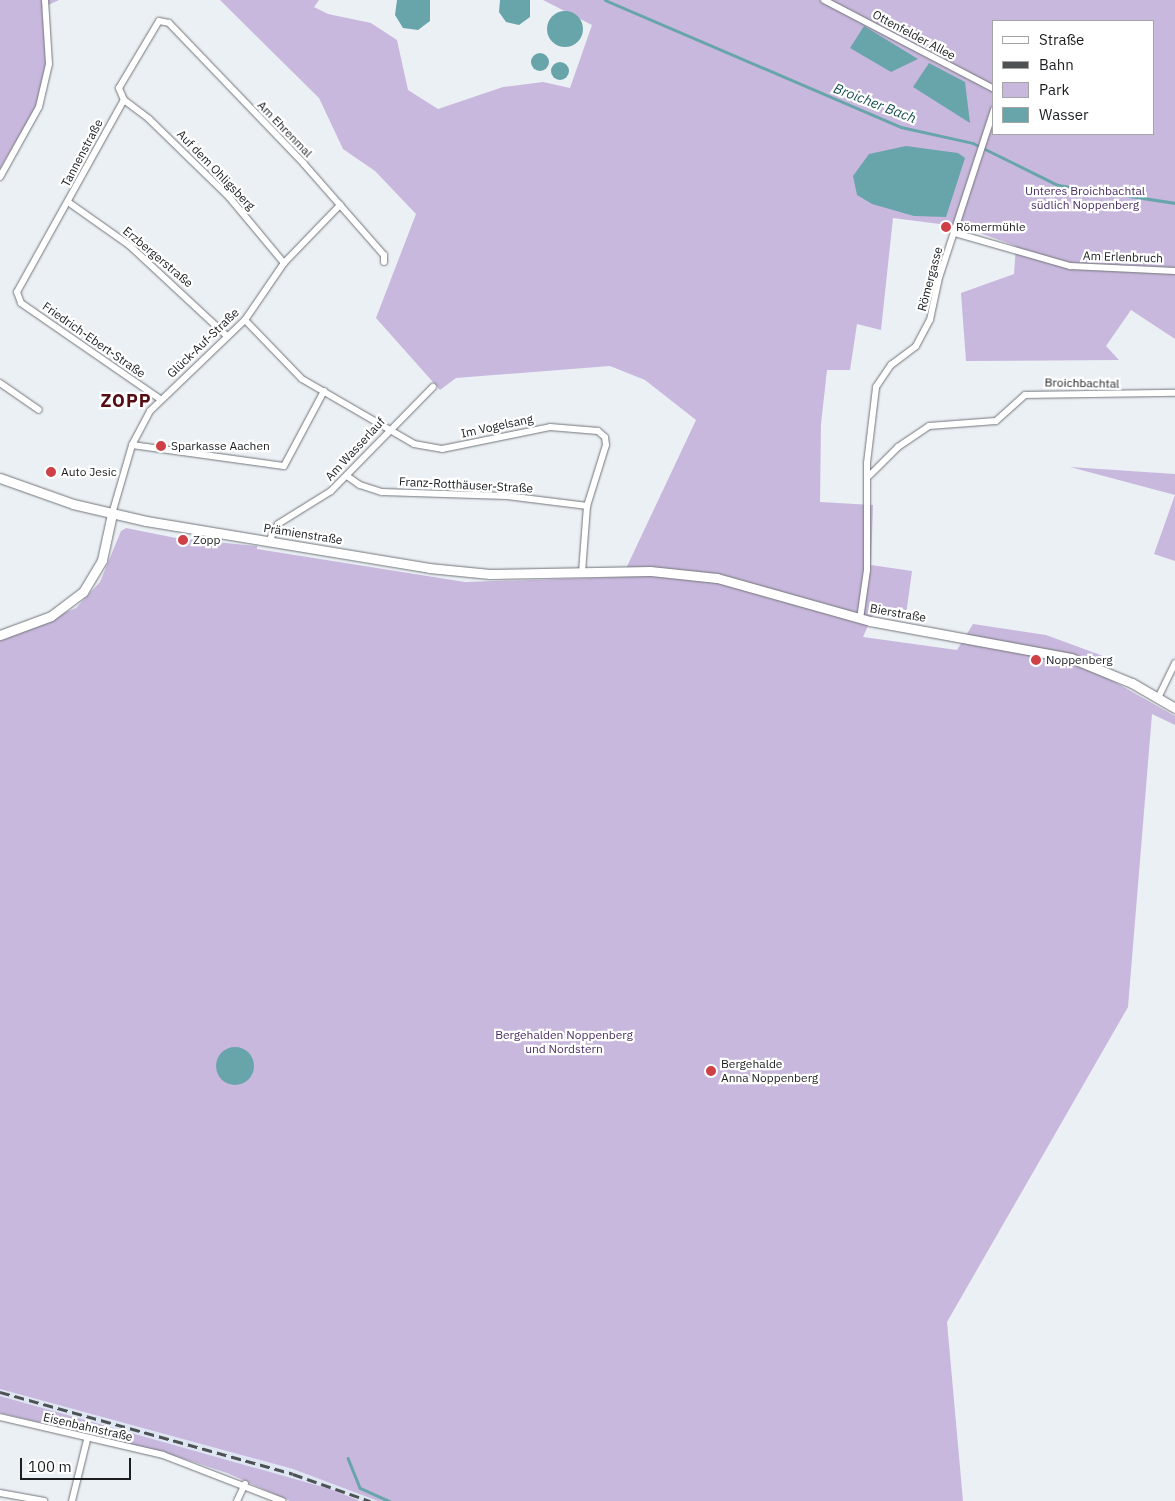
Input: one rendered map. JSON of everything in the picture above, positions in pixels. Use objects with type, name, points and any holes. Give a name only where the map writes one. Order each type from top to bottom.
[{"type":"main road","name":"Prämienstraße","points":[[0,478],[112,514],[459,572],[608,572]]},
{"type":"main road","points":[[0,635],[51,616],[83,592],[102,560],[112,514]]},
{"type":"main road","name":"Bierstraße","points":[[608,572],[675,572],[717,578],[860,619],[1071,658],[1158,698],[1175,708]]},
{"type":"street","points":[[0,177],[39,107],[49,64],[45,0]]},
{"type":"street","name":"Ottenfelder Allee","points":[[824,0],[992,88]]},
{"type":"street","name":"Tannenstraße","points":[[17,297],[20,285],[124,100],[119,88],[159,21]]},
{"type":"street","name":"Am Ehrenmal","points":[[159,21],[176,30],[340,205],[384,255],[384,262]]},
{"type":"street","name":"Auf dem Ohligsberg","points":[[124,100],[149,119],[229,197],[284,263]]},
{"type":"street","name":"Römergasse","points":[[860,619],[867,570],[869,476],[876,387],[890,365],[916,346],[930,320],[981,142],[992,115]]},
{"type":"street","name":"Erzbergerstraße","points":[[68,202],[129,244],[227,336]]},
{"type":"street","name":"Glück-Auf-Straße","points":[[112,514],[132,445],[160,399],[246,320],[284,263],[340,205]]},
{"type":"street","name":"Am Erlenbruch","points":[[955,233],[1070,266],[1175,271]]},
{"type":"street","name":"Friedrich-Ebert-Straße","points":[[17,297],[160,399]]},
{"type":"street","points":[[246,320],[285,364],[324,391],[388,430]]},
{"type":"street","points":[[0,384],[39,410]]},
{"type":"street","name":"Am Wasserlauf","points":[[269,541],[278,524],[347,476],[388,430],[433,387]]},
{"type":"street","points":[[132,445],[284,466],[324,391]]},
{"type":"street","name":"Broichbachtal","points":[[869,476],[898,447],[929,426],[996,421],[1024,395],[1175,393]]},
{"type":"street","name":"Im Vogelsang","points":[[388,430],[414,444],[442,449],[550,427],[598,430],[605,437],[606,444],[588,506]]},
{"type":"street","name":"Franz-Rotthäuser-Straße","points":[[347,476],[360,486],[382,492],[507,496],[588,506]]},
{"type":"street","points":[[582,573],[588,506]]},
{"type":"street","points":[[1158,698],[1175,663]]},
{"type":"street","name":"Eisenbahnstraße","points":[[0,1418],[163,1456],[245,1484],[282,1501]]},
{"type":"street","points":[[72,1501],[88,1440]]},
{"type":"street","points":[[236,1501],[245,1484]]},
{"type":"street","points":[[0,1493],[44,1501]]},
{"type":"shaded area","points":[[0,1389],[293,1469],[378,1501],[360,1501],[0,1396]]},
{"type":"green space","points":[[0,0],[59,0],[42,8],[46,63],[36,106],[0,169]]},
{"type":"green space","name":"Bergehalden Noppenberg und Nordstern","points":[[220,0],[319,0],[314,7],[328,14],[371,23],[397,40],[408,90],[438,109],[503,87],[543,82],[570,88],[592,25],[543,0],[1175,0],[1175,339],[1131,310],[1106,346],[1119,360],[966,361],[961,293],[1014,274],[1016,246],[963,227],[893,218],[881,330],[857,324],[850,370],[827,370],[821,424],[820,502],[873,505],[871,565],[912,571],[906,615],[876,608],[863,637],[957,650],[973,624],[1046,635],[1114,660],[1106,677],[1175,716],[1175,725],[1152,714],[1128,1007],[947,1322],[963,1501],[378,1501],[293,1469],[0,1389],[0,640],[76,608],[100,582],[121,531],[126,528],[176,538],[257,546],[257,549],[465,582],[622,577],[696,420],[645,380],[610,366],[456,378],[440,390],[376,318],[416,214],[375,171],[343,149],[319,98]]},
{"type":"green space","points":[[1070,467],[1175,474],[1175,495]]},
{"type":"green space","points":[[1175,495],[1175,561],[1154,554]]},
{"type":"green space","points":[[0,1396],[330,1489],[360,1501],[290,1501],[227,1473],[160,1451],[0,1413]]},
{"type":"water","points":[[397,0],[430,0],[430,21],[418,30],[403,28],[395,15]]},
{"type":"water","points":[[500,0],[530,0],[530,17],[519,25],[506,22],[499,12]]},
{"type":"water","points":[[565,11],[572,12],[578,16],[582,22],[582,36],[578,42],[572,46],[565,47],[558,46],[552,42],[548,36],[547,29],[548,22],[552,16],[558,12]]},
{"type":"water","points":[[864,26],[918,59],[891,72],[850,48]]},
{"type":"water","points":[[540,53],[546,56],[549,62],[546,68],[540,71],[534,68],[531,62],[534,56]]},
{"type":"water","points":[[560,62],[566,65],[569,71],[566,77],[560,80],[554,77],[551,71],[554,65]]},
{"type":"water","points":[[929,63],[965,82],[970,123],[913,87]]},
{"type":"water","points":[[906,146],[958,153],[965,158],[946,217],[914,216],[872,204],[857,195],[853,176],[869,154]]},
{"type":"water","points":[[235,1047],[248,1053],[254,1066],[248,1079],[235,1085],[222,1079],[216,1066],[222,1053]]},
{"type":"waterway","name":"Broicher Bach","points":[[605,0],[901,127],[973,143],[1058,185],[1175,203]]},
{"type":"waterway","points":[[348,1458],[360,1488],[389,1501]]},
{"type":"railway","points":[[0,1392],[293,1474],[370,1501]]},
{"type":"place","name":"Römermühle","points":[[946,227]]},
{"type":"place","name":"Sparkasse Aachen","points":[[161,446]]},
{"type":"place","name":"Auto Jesic","points":[[51,472]]},
{"type":"place","name":"Zopp","points":[[183,540]]},
{"type":"place","name":"Noppenberg","points":[[1036,660]]},
{"type":"place","name":"Bergehalde Anna Noppenberg","points":[[711,1071]]},
{"type":"district","name":"ZOPP","points":[[126,401]]},
{"type":"park label","name":"Unteres Broichbachtal südlich Noppenberg","points":[[1085,198]]}]
